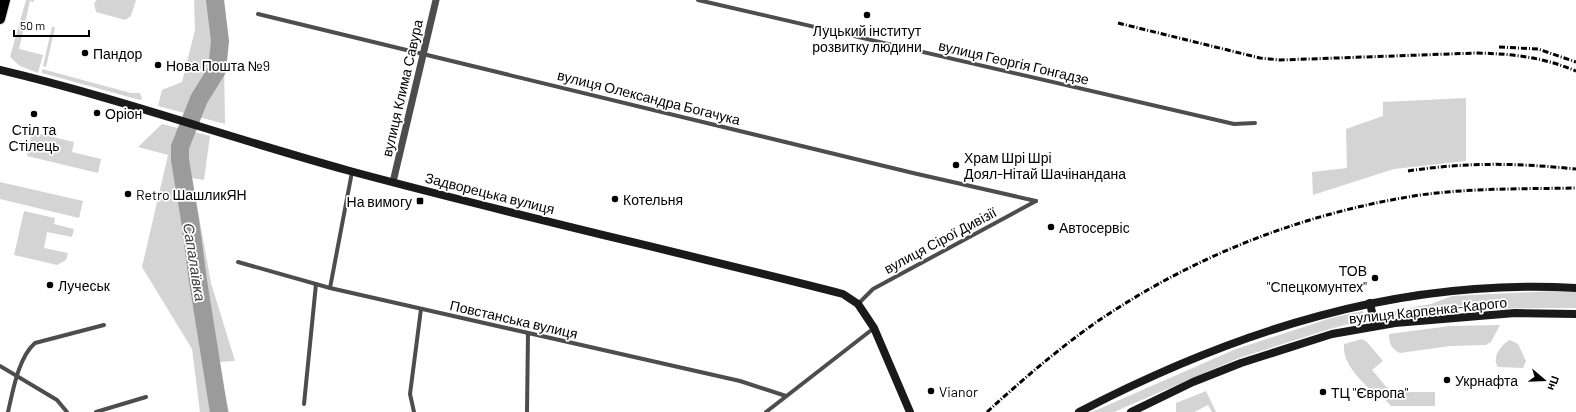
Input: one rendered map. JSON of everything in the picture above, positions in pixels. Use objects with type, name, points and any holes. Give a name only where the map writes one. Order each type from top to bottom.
[{"type":"main road","points":[[0,19],[5,0]]},
{"type":"main road","name":"Задворецька вулиця","points":[[0,70],[169,117],[244,141],[393,182],[843,294],[858,304],[874,328],[910,412]]},
{"type":"main road","name":"вулиця Карпенка-Карого","points":[[1079,412],[1151,376],[1221,347],[1295,322],[1370,303],[1403,296],[1468,288],[1553,286],[1576,288]]},
{"type":"main road","points":[[1370,303],[1375,326]]},
{"type":"main road","name":"вулиця Карпенка-Карого","points":[[1131,412],[1193,382],[1241,363],[1332,334],[1375,326],[1515,313],[1576,314]]},
{"type":"street","name":"вулиця Клима Савура","points":[[393,182],[436,0]]},
{"type":"street","name":"вулиця Георгія Гонгадзе","points":[[698,0],[1234,124],[1255,123]]},
{"type":"street","name":"вулиця Олександра Богачука","points":[[258,14],[913,173],[1036,201]]},
{"type":"street","points":[[330,288],[352,171]]},
{"type":"street","name":"вулиця Сірої Дивізії","points":[[858,304],[873,289],[1036,201]]},
{"type":"street","name":"Повстанська вулиця","points":[[238,262],[330,288],[740,381],[786,396]]},
{"type":"street","points":[[304,404],[316,284]]},
{"type":"street","points":[[414,412],[410,394],[422,309]]},
{"type":"street","points":[[8,412],[16,376],[30,347],[35,343],[104,325]]},
{"type":"street","points":[[766,412],[874,328]]},
{"type":"street","points":[[527,412],[528,333]]},
{"type":"street","points":[[0,366],[57,400],[67,412]]},
{"type":"street","points":[[96,412],[146,397]]},
{"type":"shaded area","points":[[26,0],[34,0],[34,2],[30,1],[19,49],[43,55],[38,73],[20,66],[10,57]]},
{"type":"shaded area","points":[[97,0],[136,0],[131,16],[125,20],[96,12],[94,3]]},
{"type":"shaded area","points":[[194,0],[223,0],[225,124],[158,106],[162,90],[182,82],[195,30]]},
{"type":"shaded area","points":[[52,27],[55,27],[46,67],[43,66]]},
{"type":"shaded area","points":[[42,69],[131,93],[140,93],[142,99],[140,100],[42,73]]},
{"type":"shaded area","points":[[1466,98],[1466,161],[1394,169],[1313,195],[1312,172],[1347,168],[1346,129],[1383,116],[1383,102]]},
{"type":"shaded area","points":[[162,124],[210,136],[204,180],[192,178],[211,283],[235,361],[218,362],[229,412],[200,412],[192,349],[142,267],[168,155],[138,147]]},
{"type":"shaded area","points":[[32,132],[74,142],[72,152],[101,159],[98,173],[27,156]]},
{"type":"shaded area","points":[[0,182],[83,201],[79,218],[0,199]]},
{"type":"shaded area","points":[[24,211],[55,218],[54,224],[74,229],[72,237],[47,232],[44,248],[68,253],[66,260],[57,265],[14,255]]},
{"type":"shaded area","points":[[1553,291],[1576,292],[1576,308],[1505,308],[1458,310],[1388,317],[1387,312],[1431,304],[1452,296]]},
{"type":"shaded area","points":[[1363,311],[1365,320],[1333,328],[1239,358],[1114,412],[1092,412],[1236,349],[1331,318]]},
{"type":"shaded area","points":[[1500,325],[1491,342],[1486,345],[1450,346],[1400,353],[1393,348],[1389,340],[1389,334],[1450,326]]},
{"type":"shaded area","points":[[1362,339],[1367,342],[1383,361],[1372,370],[1395,397],[1405,389],[1411,392],[1435,392],[1435,406],[1391,406],[1380,394],[1377,397],[1354,373],[1346,359],[1344,352],[1344,344]]},
{"type":"shaded area","points":[[1510,340],[1518,344],[1526,361],[1523,368],[1498,367],[1496,364],[1496,356],[1500,348]]},
{"type":"shaded area","points":[[1206,391],[1216,412],[1212,412],[1208,405],[1194,412],[1176,412],[1176,403]]},
{"type":"waterway","name":"Сапалаївка","points":[[215,0],[220,41],[217,70],[199,99],[180,147],[180,160],[219,412]]},
{"type":"railway","points":[[1118,23],[1260,58],[1280,60],[1490,53],[1539,59],[1576,71]]},
{"type":"railway","points":[[1499,47],[1538,49],[1576,62]]},
{"type":"railway","points":[[1408,171],[1451,166],[1492,164],[1576,169]]},
{"type":"railway","points":[[987,412],[1040,366],[1095,323],[1132,299],[1171,277],[1250,241],[1334,213],[1420,195],[1478,190],[1576,188]]},
{"type":"place","name":"Луцький інститут розвитку людини","points":[[867,15]]},
{"type":"place","name":"Пандор","points":[[85,53]]},
{"type":"place","name":"Нова Пошта №9","points":[[158,65]]},
{"type":"place","name":"Оріон","points":[[97,113]]},
{"type":"place","name":"Стіл та Стілець","points":[[34,114]]},
{"type":"place","name":"Храм Шрі Шрі Доял-Нітай Шачінандана","points":[[956,165]]},
{"type":"place","name":"Retro ШашликЯН","points":[[128,194]]},
{"type":"place","name":"Котельня","points":[[615,199]]},
{"type":"place","name":"На вимогу","points":[[420,201]]},
{"type":"place","name":"Автосервіс","points":[[1051,227]]},
{"type":"place","name":"ТОВ \"Спецкомунтех\"","points":[[1375,278]]},
{"type":"place","name":"Лучеськ","points":[[50,285]]},
{"type":"place","name":"Укрнафта","points":[[1447,380]]},
{"type":"place","name":"Vianor","points":[[931,391]]},
{"type":"place","name":"ТЦ \"Європа\"","points":[[1323,392]]}]
